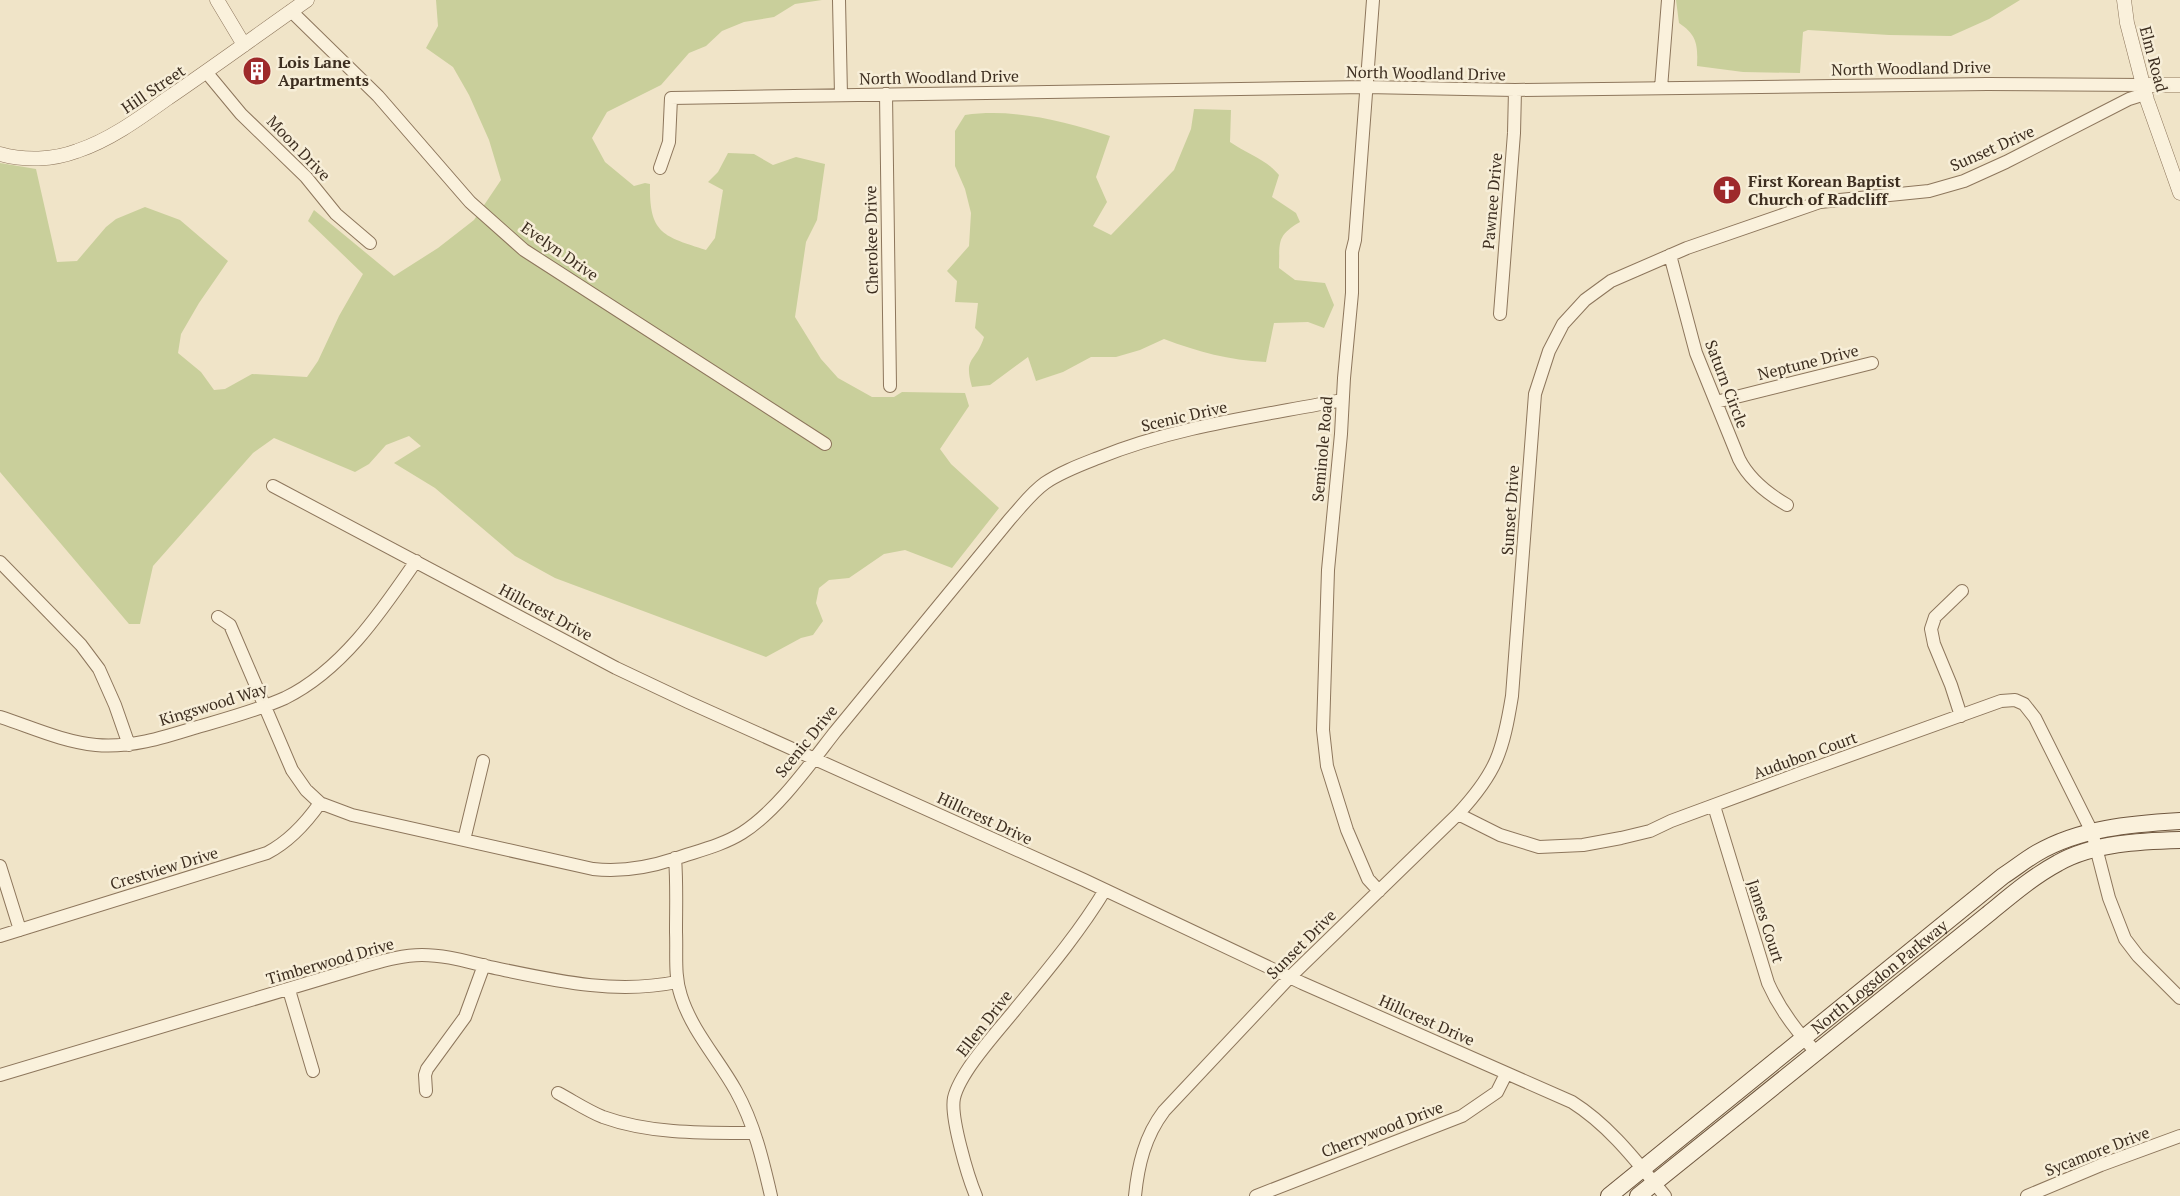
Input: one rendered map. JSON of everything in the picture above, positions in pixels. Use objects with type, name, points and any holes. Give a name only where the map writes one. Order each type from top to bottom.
[{"type":"main road","name":"North Logsdon Parkway","points":[[1610,1196],[2003,876],[2038,853],[2092,832],[2139,823],[2180,821]]},
{"type":"main road","name":"North Logsdon Parkway","points":[[1638,1196],[2022,887],[2058,862],[2096,850],[2149,841],[2180,840]]},
{"type":"street","points":[[217,0],[244,45]]},
{"type":"street","name":"Hill Street","points":[[0,154],[40,158],[76,152],[126,127],[207,73],[307,0]]},
{"type":"street","points":[[839,0],[841,95]]},
{"type":"street","name":"Seminole Road","points":[[1373,0],[1328,582],[1323,714],[1325,749],[1332,783],[1347,830],[1368,879],[1379,891]]},
{"type":"street","points":[[1661,88],[1668,0]]},
{"type":"street","name":"Elm Road","points":[[2124,0],[2144,89],[2180,193]]},
{"type":"street","name":"Evelyn Drive","points":[[291,11],[378,96],[470,202],[524,250],[825,444]]},
{"type":"street","name":"Moon Drive","points":[[207,73],[241,114],[306,177],[336,214],[370,243]]},
{"type":"street","name":"North Woodland Drive","points":[[660,168],[669,142],[671,98],[1366,87],[1515,90],[1987,84],[2144,89],[2180,85]]},
{"type":"street","name":"Sunset Drive","points":[[1135,1196],[1142,1153],[1159,1117],[1290,977],[1458,814],[1488,778],[1500,754],[1512,696],[1535,394],[1549,351],[1563,324],[1573,312],[1598,289],[1627,273],[1745,227],[1820,202],[1929,190],[1964,181],[2006,162],[2129,99],[2144,89]]},
{"type":"street","name":"Pawnee Drive","points":[[1500,314],[1514,134],[1515,90]]},
{"type":"street","name":"Cherokee Drive","points":[[886,94],[890,386]]},
{"type":"street","name":"Saturn Circle","points":[[1670,255],[1696,353],[1743,467],[1760,485],[1787,505]]},
{"type":"street","name":"Neptune Drive","points":[[1716,402],[1872,363]]},
{"type":"street","name":"Scenic Drive","points":[[218,617],[230,625],[292,770],[306,790],[320,802],[352,815],[608,871],[638,868],[730,839],[752,826],[771,808],[815,759],[1010,519],[1043,484],[1070,469],[1152,439],[1214,424],[1342,400]]},
{"type":"street","name":"Hillcrest Drive","points":[[273,486],[616,668],[1105,890],[1290,977],[1572,1102],[1599,1121],[1643,1168],[1665,1196]]},
{"type":"street","name":"Kingswood Way","points":[[0,717],[80,742],[121,747],[175,734],[264,707],[301,689],[335,662],[359,637],[416,561]]},
{"type":"street","points":[[0,562],[81,645],[99,669],[129,745]]},
{"type":"street","points":[[1961,716],[1934,644],[1931,629],[1935,617],[1962,591]]},
{"type":"street","name":"Audubon Court","points":[[1458,814],[1519,842],[1539,847],[1561,847],[1612,840],[1650,831],[1671,821],[1961,716],[2008,700],[2015,700],[2024,704],[2035,718],[2092,832],[2109,898],[2125,939],[2138,956],[2180,998]]},
{"type":"street","points":[[464,840],[483,760]]},
{"type":"street","name":"Crestview Drive","points":[[0,936],[267,853],[288,840],[309,818],[320,802]]},
{"type":"street","name":"James Court","points":[[1713,806],[1768,983],[1803,1038],[1816,1052]]},
{"type":"street","points":[[675,858],[677,982],[690,1017],[738,1094],[753,1133],[771,1196]]},
{"type":"street","points":[[0,866],[20,930]]},
{"type":"street","name":"Ellen Drive","points":[[976,1196],[954,1118],[954,1098],[961,1082],[980,1053],[1056,960],[1105,890]]},
{"type":"street","name":"Timberwood Drive","points":[[0,1075],[368,965],[403,957],[439,956],[569,983],[600,987],[642,987],[677,982]]},
{"type":"street","points":[[426,1091],[427,1069],[465,1017],[484,965]]},
{"type":"street","points":[[289,990],[313,1071]]},
{"type":"street","name":"Cherrywood Drive","points":[[1256,1196],[1462,1116],[1497,1092],[1506,1074]]},
{"type":"street","points":[[558,1093],[595,1113],[636,1126],[660,1130],[753,1133]]},
{"type":"street","name":"Sycamore Drive","points":[[2027,1196],[2101,1165],[2180,1136]]},
{"type":"green space","points":[[436,0],[822,0],[795,4],[774,17],[744,22],[722,31],[706,46],[689,53],[661,85],[607,112],[592,138],[605,162],[634,186],[650,184],[652,213],[661,230],[679,241],[706,250],[715,238],[723,190],[708,182],[718,172],[728,153],[754,154],[773,165],[796,157],[825,164],[817,220],[806,242],[795,317],[821,359],[838,378],[872,397],[894,397],[902,392],[965,393],[969,406],[940,449],[951,464],[999,508],[952,568],[905,550],[884,554],[849,578],[829,580],[819,588],[816,603],[823,621],[813,635],[801,638],[766,657],[555,578],[515,556],[435,488],[394,463],[421,446],[409,436],[386,445],[369,464],[355,472],[274,438],[253,453],[153,566],[140,624],[129,624],[0,472],[0,163],[36,169],[57,262],[77,261],[106,227],[116,219],[145,207],[180,220],[228,261],[181,334],[178,353],[201,372],[214,390],[225,389],[252,374],[307,377],[318,361],[339,316],[363,274],[308,221],[314,210],[394,276],[438,248],[474,220],[501,180],[489,140],[469,95],[453,67],[426,48],[438,26]]},
{"type":"green space","points":[[1676,0],[2020,0],[1989,19],[1951,36],[1808,30],[1803,32],[1800,73],[1743,72],[1697,66],[1695,41],[1690,32],[1679,23]]},
{"type":"green space","points":[[1194,109],[1231,110],[1230,142],[1262,161],[1279,175],[1272,197],[1296,213],[1300,222],[1287,231],[1281,240],[1279,268],[1295,280],[1325,283],[1334,305],[1324,328],[1308,322],[1274,323],[1266,362],[1214,355],[1164,339],[1140,350],[1116,357],[1091,357],[1063,372],[1036,381],[1028,357],[990,385],[972,387],[970,364],[984,337],[975,328],[978,303],[955,302],[957,281],[947,271],[969,246],[971,213],[965,189],[955,166],[955,131],[965,115],[1002,113],[1039,117],[1110,136],[1096,177],[1107,202],[1093,226],[1111,235],[1174,170],[1191,129]]},
{"type":"place","name":"Lois Lane Apartments","points":[[257,71]]},
{"type":"place","name":"First Korean Baptist Church of Radcliff","points":[[1727,190]]}]
